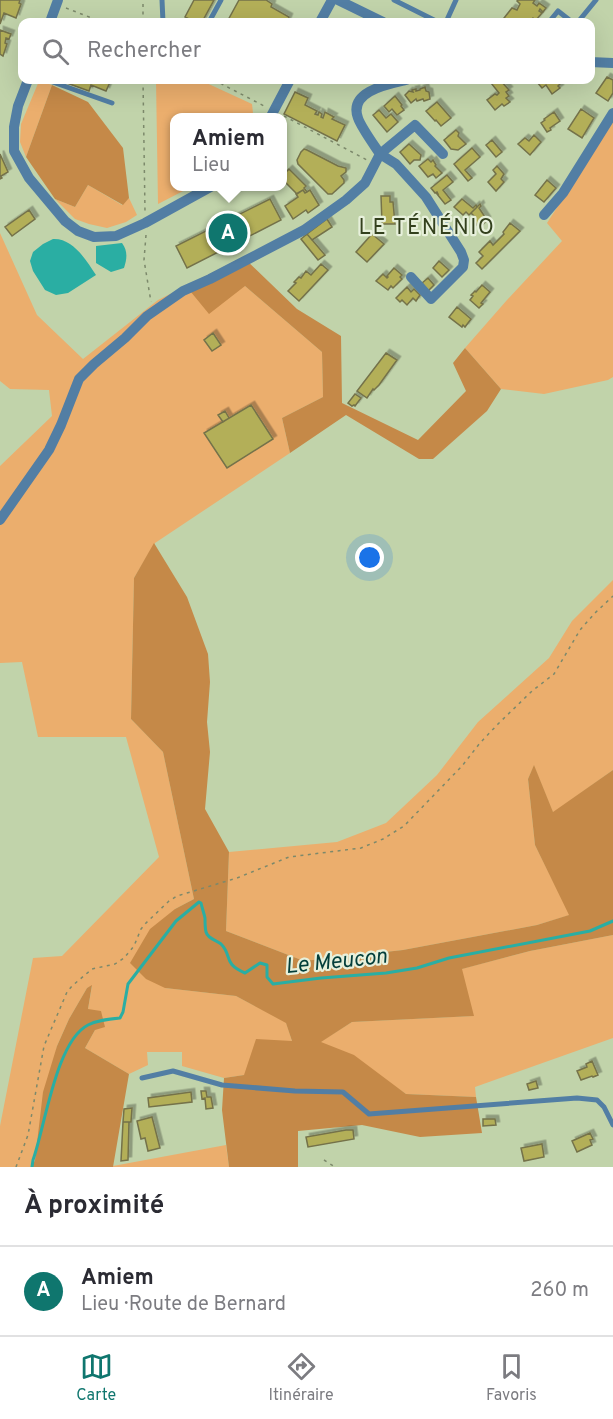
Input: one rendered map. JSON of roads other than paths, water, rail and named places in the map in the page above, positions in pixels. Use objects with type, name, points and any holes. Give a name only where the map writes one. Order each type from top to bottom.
[{"type":"street","points":[[322,18],[332,0]]},
{"type":"street","points":[[338,0],[375,18]]},
{"type":"street","points":[[52,18],[58,2]]},
{"type":"street","points":[[595,62],[613,63]]},
{"type":"street","points":[[26,84],[18,106],[14,127],[15,151],[36,187],[65,221],[78,231],[94,237],[116,236],[203,191]]},
{"type":"street","points":[[272,113],[288,84]]},
{"type":"street","points":[[391,84],[372,89],[362,96],[356,107],[357,117],[380,154],[396,164],[426,197],[464,260],[463,267],[431,299],[411,277]]},
{"type":"street","points":[[544,215],[563,193],[613,113]]},
{"type":"street","points":[[0,520],[49,450],[79,379],[154,311],[183,291],[304,230],[365,183],[380,154],[416,125],[442,154]]},
{"type":"lane","points":[[162,0],[163,18]]},
{"type":"lane","points":[[211,18],[221,0]]},
{"type":"lane","points":[[394,0],[430,18]]},
{"type":"lane","points":[[448,18],[456,0]]},
{"type":"lane","points":[[581,18],[596,0]]},
{"type":"lane","points":[[552,18],[558,11],[567,18]]},
{"type":"lane","points":[[57,84],[112,104]]},
{"type":"lane","points":[[142,1078],[173,1071],[222,1085],[343,1092],[369,1114],[577,1098],[597,1100],[604,1107],[613,1125]]},
{"type":"water","points":[[53,239],[73,246],[96,275],[68,293],[56,295],[45,290],[33,271],[30,261],[33,252]]},
{"type":"water","points":[[122,243],[126,255],[124,268],[111,272],[96,263],[96,246]]},
{"type":"waterway","name":"Le Meucon","points":[[32,1167],[53,1086],[68,1048],[77,1034],[88,1025],[120,1018],[128,984],[176,921],[199,902],[205,916],[207,934],[225,948],[230,963],[245,973],[260,963],[267,965],[267,977],[273,984],[417,968],[449,958],[590,931],[613,921]]},
{"type":"place","name":"Amiem","points":[[228,233]]},
{"type":"district","name":"LE TÉNÉNIO","points":[[427,226]]}]
